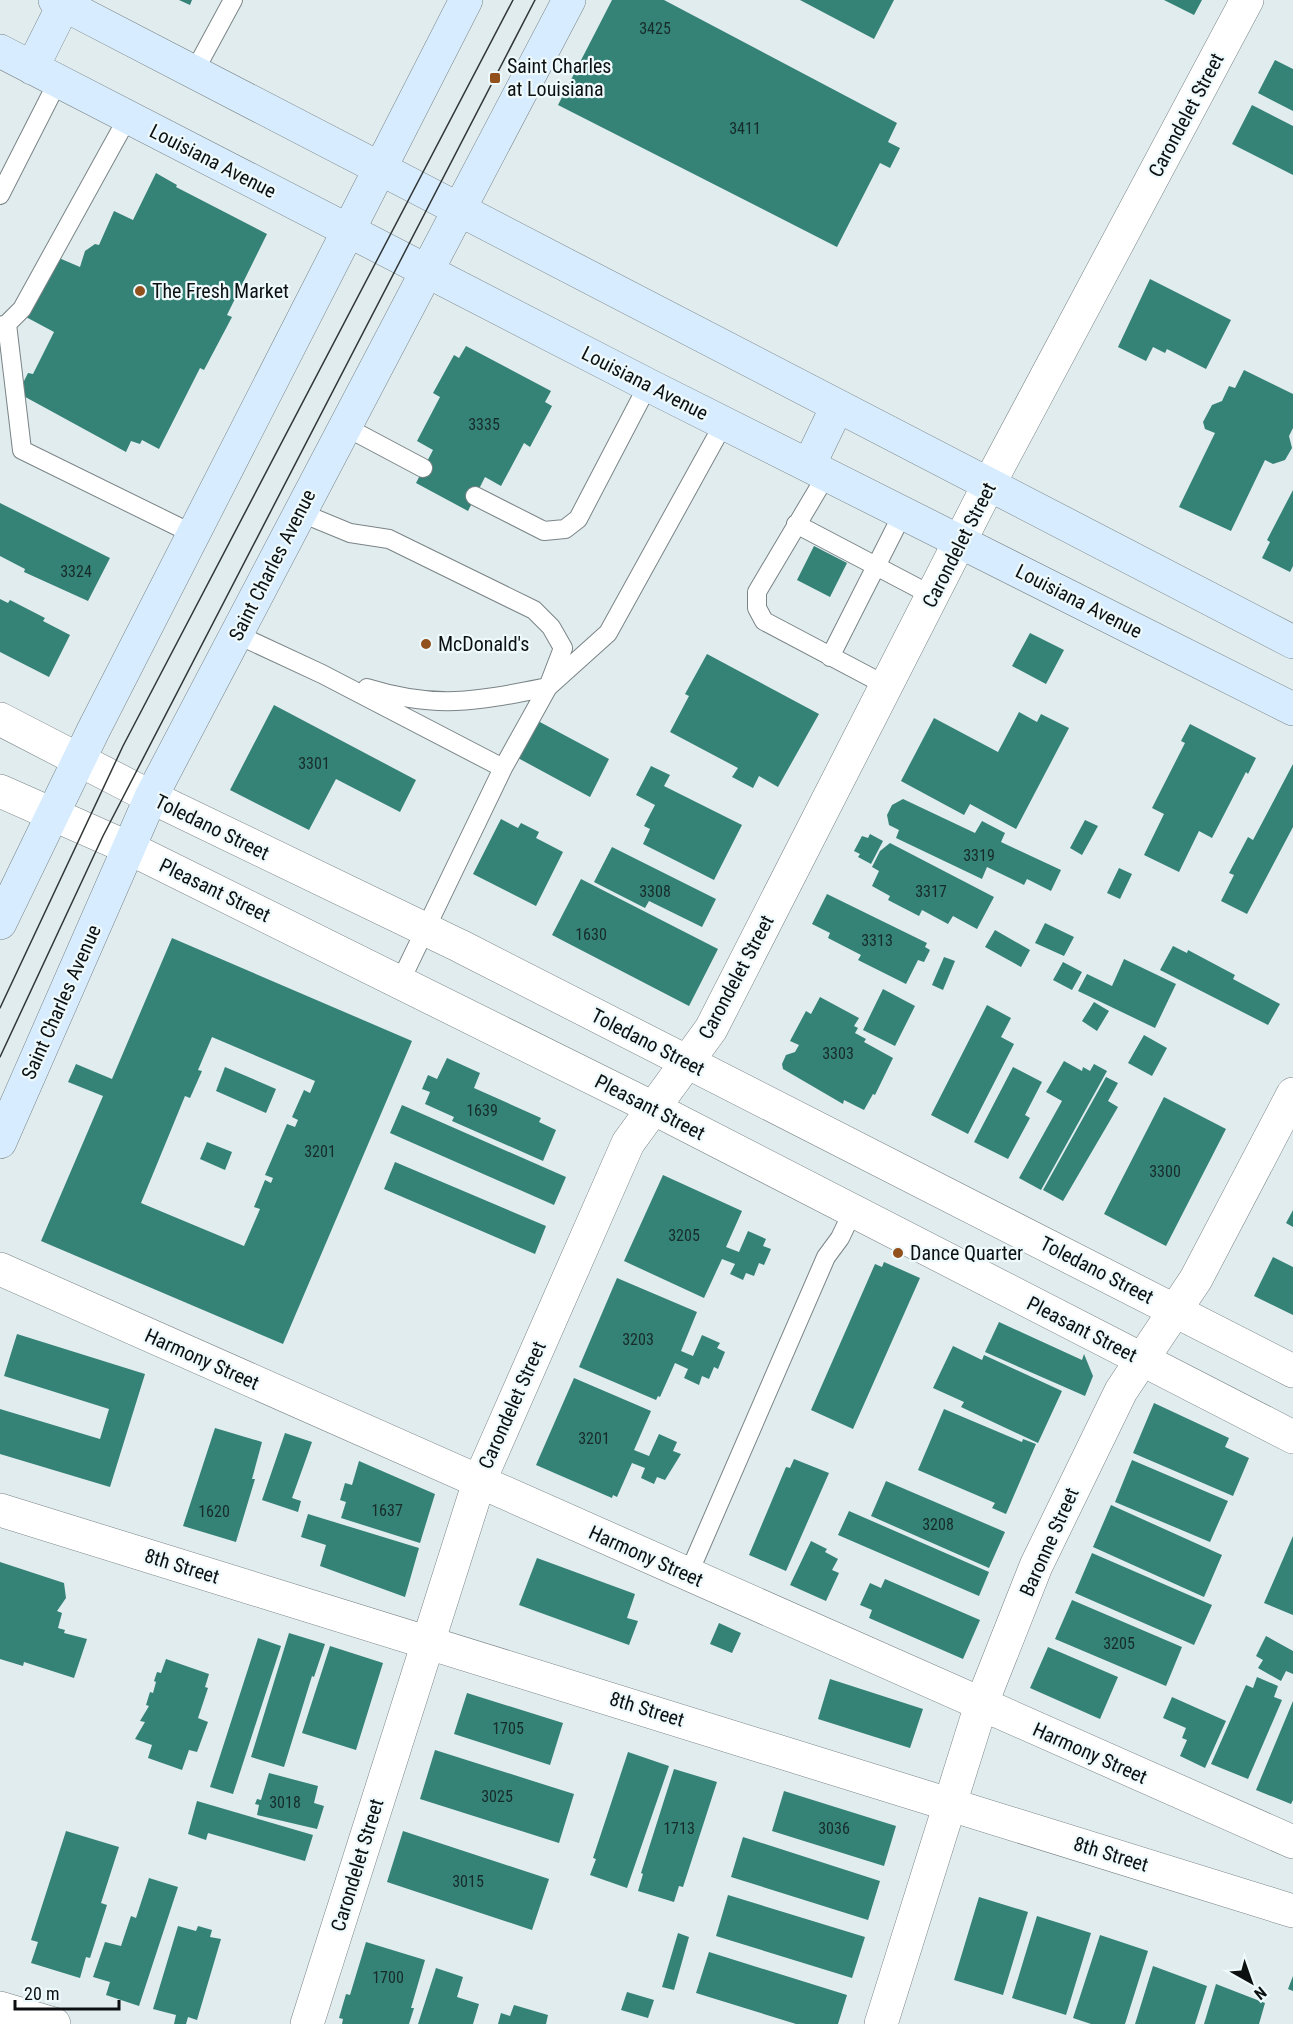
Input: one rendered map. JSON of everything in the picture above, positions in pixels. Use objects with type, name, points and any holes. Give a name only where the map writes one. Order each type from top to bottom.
[{"type":"street","points":[[0,923],[78,760],[346,231],[466,0]]},
{"type":"street","name":"Saint Charles Avenue","points":[[0,1142],[151,797],[569,0]]},
{"type":"street","name":"Carondelet Street","points":[[307,2024],[478,1482],[628,1143],[711,1029],[988,486],[1247,0]]},
{"type":"street","points":[[45,74],[60,2],[988,486],[1293,642]]},
{"type":"street","name":"Louisiana Avenue","points":[[0,51],[346,231],[1293,709]]},
{"type":"street","points":[[818,469],[837,407]]},
{"type":"street","name":"Toledano Street","points":[[0,719],[151,797],[427,930],[1293,1371]]},
{"type":"street","name":"Pleasant Street","points":[[0,791],[129,848],[653,1108],[1293,1437]]},
{"type":"street","name":"Baronne Street","points":[[881,2024],[981,1705],[1036,1566],[1121,1391],[1196,1279],[1293,1094]]},
{"type":"street","name":"Harmony Street","points":[[0,1269],[1293,1842]]},
{"type":"street","name":"8th Street","points":[[0,1510],[1293,1911]]},
{"type":"street","points":[[0,2008],[54,2024]]},
{"type":"lane","points":[[195,72],[233,0]]},
{"type":"lane","points":[[0,195],[45,74]]},
{"type":"lane","points":[[128,117],[22,309],[4,325],[22,450],[193,534]]},
{"type":"lane","points":[[475,496],[544,531],[564,529],[578,519],[648,384]]},
{"type":"lane","points":[[322,674],[400,698],[443,703],[493,698],[548,687],[608,633],[724,423]]},
{"type":"lane","points":[[344,426],[423,468]]},
{"type":"lane","points":[[818,469],[796,524],[757,592],[757,608],[764,621],[887,687]]},
{"type":"lane","points":[[299,512],[350,533],[389,539],[534,610],[551,627],[563,648],[548,687],[503,768],[400,982]]},
{"type":"lane","points":[[831,657],[903,513]]},
{"type":"lane","points":[[796,524],[933,596]]},
{"type":"lane","points":[[236,634],[322,674],[503,768]]},
{"type":"lane","points":[[688,1575],[826,1257],[840,1238],[853,1211]]},
{"type":"building","points":[[179,0],[192,0],[190,5]]},
{"type":"building","points":[[612,0],[664,0],[897,123],[888,142],[900,148],[890,168],[880,163],[837,247],[558,105]]},
{"type":"building","points":[[800,0],[894,0],[874,39]]},
{"type":"building","points":[[1164,0],[1202,0],[1194,15]]},
{"type":"building","points":[[1275,60],[1293,69],[1293,111],[1258,93]]},
{"type":"building","points":[[1252,105],[1293,126],[1293,175],[1232,144]]},
{"type":"building","name":"The Fresh Market","points":[[156,173],[177,185],[176,187],[267,234],[227,315],[232,317],[204,370],[200,368],[159,449],[142,440],[140,444],[131,441],[126,452],[18,393],[28,373],[33,374],[54,332],[26,317],[59,258],[80,267],[85,251],[95,244],[99,245],[114,211],[133,220]]},
{"type":"building","points":[[1150,279],[1231,320],[1206,369],[1167,349],[1165,353],[1153,347],[1146,361],[1118,347]]},
{"type":"building","points":[[466,346],[551,391],[545,402],[552,406],[530,447],[524,443],[501,486],[485,477],[468,511],[416,483],[433,450],[417,441],[440,397],[433,393],[454,355],[459,358]]},
{"type":"building","points":[[1244,370],[1293,394],[1293,428],[1289,436],[1292,448],[1285,460],[1273,464],[1265,460],[1231,531],[1179,507],[1215,433],[1205,429],[1203,422],[1212,405],[1222,401],[1229,386],[1235,388]]},
{"type":"building","points":[[1293,490],[1293,566],[1290,572],[1262,558],[1270,542],[1267,540]]},
{"type":"building","points":[[0,503],[110,558],[88,601],[24,572],[25,569],[0,556]]},
{"type":"building","points":[[814,546],[847,563],[830,597],[797,580]]},
{"type":"building","points":[[0,599],[8,603],[10,600],[45,618],[43,621],[70,635],[49,677],[0,652]]},
{"type":"building","points":[[1030,633],[1064,650],[1046,684],[1012,666]]},
{"type":"building","points":[[707,654],[819,714],[778,787],[759,776],[753,788],[732,777],[738,768],[670,732],[689,696],[685,694]]},
{"type":"building","points":[[274,705],[416,780],[400,812],[336,779],[309,830],[230,790]]},
{"type":"building","points":[[1019,712],[1037,722],[1041,714],[1069,728],[1016,829],[970,804],[964,815],[901,781],[934,718],[998,752]]},
{"type":"building","points":[[538,721],[609,759],[590,797],[518,758]]},
{"type":"building","points":[[1190,724],[1256,758],[1248,774],[1246,772],[1212,838],[1199,831],[1179,872],[1144,855],[1164,814],[1152,808],[1185,743],[1181,741]]},
{"type":"building","points":[[1293,764],[1293,827],[1247,914],[1221,901],[1234,875],[1229,873],[1248,837],[1253,840]]},
{"type":"building","points":[[651,766],[670,775],[664,786],[742,825],[714,880],[643,844],[650,829],[644,826],[655,805],[636,795]]},
{"type":"building","points":[[903,799],[975,833],[982,821],[1005,833],[1001,842],[1061,870],[1051,891],[1027,879],[1024,885],[987,867],[982,879],[896,838],[899,830],[889,825],[887,815],[892,805]]},
{"type":"building","points":[[501,819],[518,828],[521,823],[539,832],[536,838],[563,852],[536,906],[473,874]]},
{"type":"building","points":[[1085,820],[1098,826],[1082,855],[1070,848]]},
{"type":"building","points":[[870,834],[883,841],[871,864],[858,857],[860,854],[854,851],[862,836],[868,838]]},
{"type":"building","points":[[890,843],[994,897],[977,929],[953,916],[948,924],[922,910],[919,916],[888,900],[890,896],[872,886],[879,871],[872,867],[880,851]]},
{"type":"building","points":[[612,847],[716,899],[702,927],[649,901],[645,908],[594,882]]},
{"type":"building","points":[[1119,868],[1132,874],[1120,899],[1107,893]]},
{"type":"building","points":[[581,879],[718,949],[689,1006],[552,935]]},
{"type":"building","points":[[827,894],[927,943],[925,947],[930,950],[924,962],[918,960],[906,984],[858,960],[861,955],[828,938],[830,933],[812,924]]},
{"type":"building","points":[[1045,923],[1074,937],[1064,956],[1035,943]]},
{"type":"building","points":[[995,930],[1030,950],[1021,967],[985,947]]},
{"type":"building","points":[[172,938],[412,1041],[283,1344],[41,1241],[103,1096],[68,1082],[76,1064],[112,1079]],"holes":[[[212,1037],[315,1081],[310,1093],[304,1090],[292,1117],[298,1120],[295,1127],[287,1124],[265,1175],[273,1178],[271,1183],[265,1180],[254,1207],[260,1209],[244,1246],[141,1203],[185,1096],[190,1098],[202,1071],[198,1070]]]},
{"type":"building","points":[[1173,946],[1187,953],[1188,950],[1235,975],[1233,979],[1280,1004],[1268,1025],[1160,970]]},
{"type":"building","points":[[944,957],[955,961],[943,990],[932,985]]},
{"type":"building","points":[[1124,959],[1176,984],[1155,1028],[1078,991],[1087,974],[1112,986]]},
{"type":"building","points":[[1063,962],[1082,972],[1072,990],[1053,980]]},
{"type":"building","points":[[883,989],[915,1006],[895,1046],[863,1030]]},
{"type":"building","points":[[820,997],[859,1018],[854,1026],[858,1028],[855,1033],[866,1039],[864,1042],[893,1058],[875,1095],[873,1094],[864,1110],[844,1100],[843,1104],[783,1069],[782,1064],[786,1055],[795,1052],[799,1045],[790,1041],[806,1011],[811,1014]]},
{"type":"building","points":[[1094,1002],[1109,1011],[1097,1031],[1082,1021]]},
{"type":"building","points":[[987,1005],[1011,1018],[1001,1037],[1014,1044],[968,1134],[931,1115]]},
{"type":"building","points":[[1144,1035],[1167,1048],[1152,1076],[1128,1063]]},
{"type":"building","points":[[447,1058],[480,1073],[474,1088],[541,1118],[539,1122],[556,1130],[543,1161],[452,1121],[454,1117],[425,1104],[430,1092],[422,1089],[428,1075],[437,1079]]},
{"type":"building","points":[[1064,1061],[1082,1071],[1083,1067],[1090,1071],[1094,1064],[1107,1071],[1041,1190],[1019,1178],[1062,1101],[1046,1092]]},
{"type":"building","points":[[225,1067],[276,1089],[266,1113],[216,1091]]},
{"type":"building","points":[[1013,1067],[1042,1082],[1025,1115],[1030,1118],[1008,1159],[974,1142]]},
{"type":"building","points":[[1106,1077],[1118,1083],[1108,1101],[1118,1107],[1063,1201],[1043,1190]]},
{"type":"building","points":[[1164,1097],[1226,1129],[1166,1246],[1104,1214]]},
{"type":"building","points":[[402,1105],[566,1177],[554,1205],[390,1133]]},
{"type":"building","points":[[207,1142],[232,1152],[225,1170],[200,1159]]},
{"type":"building","points":[[395,1162],[546,1226],[535,1254],[384,1189]]},
{"type":"building","points":[[663,1175],[742,1211],[726,1247],[739,1252],[748,1231],[766,1239],[763,1246],[771,1249],[764,1265],[759,1263],[754,1276],[746,1273],[743,1280],[730,1274],[735,1264],[722,1259],[704,1298],[624,1261]]},
{"type":"building","points":[[1293,1210],[1293,1227],[1286,1223]]},
{"type":"building","points":[[1273,1257],[1293,1267],[1293,1315],[1254,1296]]},
{"type":"building","points":[[884,1262],[920,1278],[853,1429],[811,1410],[875,1264],[882,1267]]},
{"type":"building","points":[[617,1278],[697,1312],[681,1351],[693,1356],[702,1335],[720,1343],[717,1348],[725,1352],[718,1369],[714,1367],[709,1379],[702,1376],[699,1385],[684,1378],[688,1369],[675,1363],[660,1397],[658,1396],[656,1400],[579,1367]]},
{"type":"building","points":[[999,1322],[1082,1360],[1084,1354],[1093,1376],[1085,1396],[985,1352]]},
{"type":"building","points":[[17,1334],[145,1374],[110,1487],[0,1454],[0,1409],[100,1439],[109,1409],[4,1376]]},
{"type":"building","points":[[953,1346],[982,1360],[984,1355],[1062,1391],[1038,1443],[961,1407],[964,1402],[933,1388]]},
{"type":"building","points":[[574,1378],[651,1411],[634,1450],[649,1456],[659,1434],[677,1442],[673,1451],[681,1454],[665,1480],[657,1477],[654,1484],[641,1478],[645,1468],[632,1463],[617,1497],[613,1495],[612,1498],[536,1465]]},
{"type":"building","points":[[1154,1403],[1229,1438],[1225,1447],[1249,1458],[1233,1496],[1133,1453]]},
{"type":"building","points":[[944,1409],[1022,1442],[1023,1439],[1036,1444],[1006,1514],[992,1508],[995,1503],[918,1470]]},
{"type":"building","points":[[215,1428],[262,1442],[252,1479],[255,1479],[236,1542],[183,1526]]},
{"type":"building","points":[[285,1433],[312,1442],[292,1498],[301,1501],[298,1512],[262,1500]]},
{"type":"building","points":[[794,1459],[829,1473],[786,1571],[749,1555],[786,1467],[790,1468]]},
{"type":"building","points":[[1132,1460],[1228,1501],[1210,1542],[1115,1502]]},
{"type":"building","points":[[359,1461],[435,1494],[420,1543],[341,1518],[346,1502],[340,1500],[345,1483],[352,1485]]},
{"type":"building","points":[[886,1481],[1005,1532],[989,1568],[871,1516]]},
{"type":"building","points":[[1111,1505],[1222,1555],[1204,1597],[1093,1547]]},
{"type":"building","points":[[849,1511],[989,1572],[979,1596],[838,1535]]},
{"type":"building","points":[[308,1514],[419,1548],[405,1597],[320,1566],[326,1545],[301,1537]]},
{"type":"building","points":[[1293,1536],[1293,1615],[1264,1603]]},
{"type":"building","points":[[811,1541],[827,1549],[825,1552],[838,1559],[832,1570],[839,1573],[826,1601],[790,1585]]},
{"type":"building","points":[[1092,1553],[1212,1605],[1194,1645],[1075,1593]]},
{"type":"building","points":[[537,1558],[635,1594],[627,1618],[638,1621],[629,1645],[519,1605]]},
{"type":"building","points":[[0,1562],[64,1583],[66,1598],[57,1611],[62,1613],[58,1628],[65,1630],[64,1633],[87,1639],[74,1678],[24,1662],[23,1666],[0,1659]]},
{"type":"building","points":[[885,1579],[980,1620],[963,1659],[869,1618],[872,1610],[860,1605],[870,1583],[881,1588]]},
{"type":"building","points":[[1072,1600],[1182,1647],[1166,1686],[1055,1639]]},
{"type":"building","points":[[719,1623],[741,1633],[732,1653],[710,1644]]},
{"type":"building","points":[[289,1633],[325,1644],[314,1677],[312,1676],[284,1767],[251,1757]]},
{"type":"building","points":[[1266,1636],[1293,1651],[1293,1674],[1286,1671],[1281,1681],[1258,1668],[1263,1660],[1256,1656]]},
{"type":"building","points":[[258,1638],[281,1646],[233,1794],[210,1787]]},
{"type":"building","points":[[330,1646],[383,1663],[356,1750],[302,1733]]},
{"type":"building","points":[[1048,1647],[1118,1677],[1100,1719],[1030,1688]]},
{"type":"building","points":[[166,1659],[209,1674],[205,1687],[208,1688],[198,1718],[208,1722],[197,1752],[189,1750],[182,1770],[148,1758],[152,1745],[135,1739],[145,1722],[140,1721],[149,1706],[146,1705],[150,1692],[153,1693],[157,1672],[161,1673]]},
{"type":"building","points":[[1257,1677],[1278,1686],[1274,1697],[1282,1700],[1248,1779],[1211,1764],[1246,1685],[1253,1688]]},
{"type":"building","points":[[830,1679],[923,1709],[910,1748],[818,1719]]},
{"type":"building","points":[[467,1693],[563,1723],[550,1765],[454,1734]]},
{"type":"building","points":[[1172,1697],[1226,1721],[1205,1768],[1180,1756],[1187,1740],[1182,1738],[1186,1728],[1163,1718]]},
{"type":"building","points":[[1293,1701],[1293,1800],[1291,1804],[1256,1790]]},
{"type":"building","points":[[435,1750],[574,1794],[559,1843],[420,1799]]},
{"type":"building","points":[[628,1752],[669,1766],[627,1888],[590,1875],[596,1859],[593,1858]]},
{"type":"building","points":[[674,1769],[717,1782],[683,1887],[679,1886],[674,1902],[638,1891],[643,1874],[641,1873]]},
{"type":"building","points":[[269,1773],[318,1786],[314,1803],[324,1806],[317,1829],[257,1815],[259,1805],[255,1804],[257,1799],[261,1800]]},
{"type":"building","points":[[784,1791],[896,1826],[884,1866],[772,1831]]},
{"type":"building","points":[[197,1801],[313,1835],[305,1861],[208,1833],[206,1840],[188,1834]]},
{"type":"building","points":[[66,1831],[119,1847],[101,1903],[107,1905],[90,1958],[86,1957],[80,1978],[31,1963],[38,1942],[31,1940]]},
{"type":"building","points":[[403,1831],[549,1879],[532,1930],[387,1882]]},
{"type":"building","points":[[743,1837],[880,1881],[868,1920],[731,1877]]},
{"type":"building","points":[[149,1878],[178,1887],[139,2006],[106,1995],[110,1982],[93,1977],[105,1942],[121,1946],[131,1916],[136,1918]]},
{"type":"building","points":[[728,1895],[865,1937],[852,1978],[716,1936]]},
{"type":"building","points":[[979,1897],[1028,1912],[1003,1995],[954,1980]]},
{"type":"building","points":[[1037,1916],[1091,1933],[1066,2015],[1012,1998]]},
{"type":"building","points":[[178,1926],[196,1931],[198,1926],[212,1930],[210,1937],[221,1939],[197,2020],[188,2017],[186,2024],[174,2024],[176,2015],[153,2009]]},
{"type":"building","points":[[678,1933],[689,1937],[674,1990],[662,1987]]},
{"type":"building","points":[[1100,1935],[1148,1951],[1125,2024],[1091,2024],[1073,2018]]},
{"type":"building","points":[[366,1942],[425,1960],[411,2008],[414,2008],[409,2024],[342,2024],[343,2019],[339,2018],[346,1994],[350,1995]]},
{"type":"building","points":[[709,1952],[847,1995],[838,2024],[796,2024],[696,1993]]},
{"type":"building","points":[[1153,1966],[1207,1986],[1195,2024],[1135,2024]]},
{"type":"building","points":[[436,1968],[463,1977],[457,1997],[479,2004],[473,2024],[418,2024]]},
{"type":"building","points":[[1293,1976],[1293,1991],[1288,1989]]},
{"type":"building","points":[[1216,1984],[1265,2003],[1259,2024],[1204,2024]]},
{"type":"building","points":[[627,1992],[654,2000],[648,2018],[621,2010]]},
{"type":"building","points":[[514,2005],[548,2015],[546,2024],[498,2024],[501,2013],[510,2016]]},
{"type":"tram line","points":[[0,1008],[123,746],[513,0]]},
{"type":"tram line","points":[[0,1057],[103,836],[535,0]]},
{"type":"place","name":"Saint Charles at Louisiana","points":[[495,78]]},
{"type":"place","name":"The Fresh Market","points":[[140,291]]},
{"type":"place","name":"McDonald's","points":[[426,644]]},
{"type":"place","name":"Dance Quarter","points":[[898,1253]]}]
